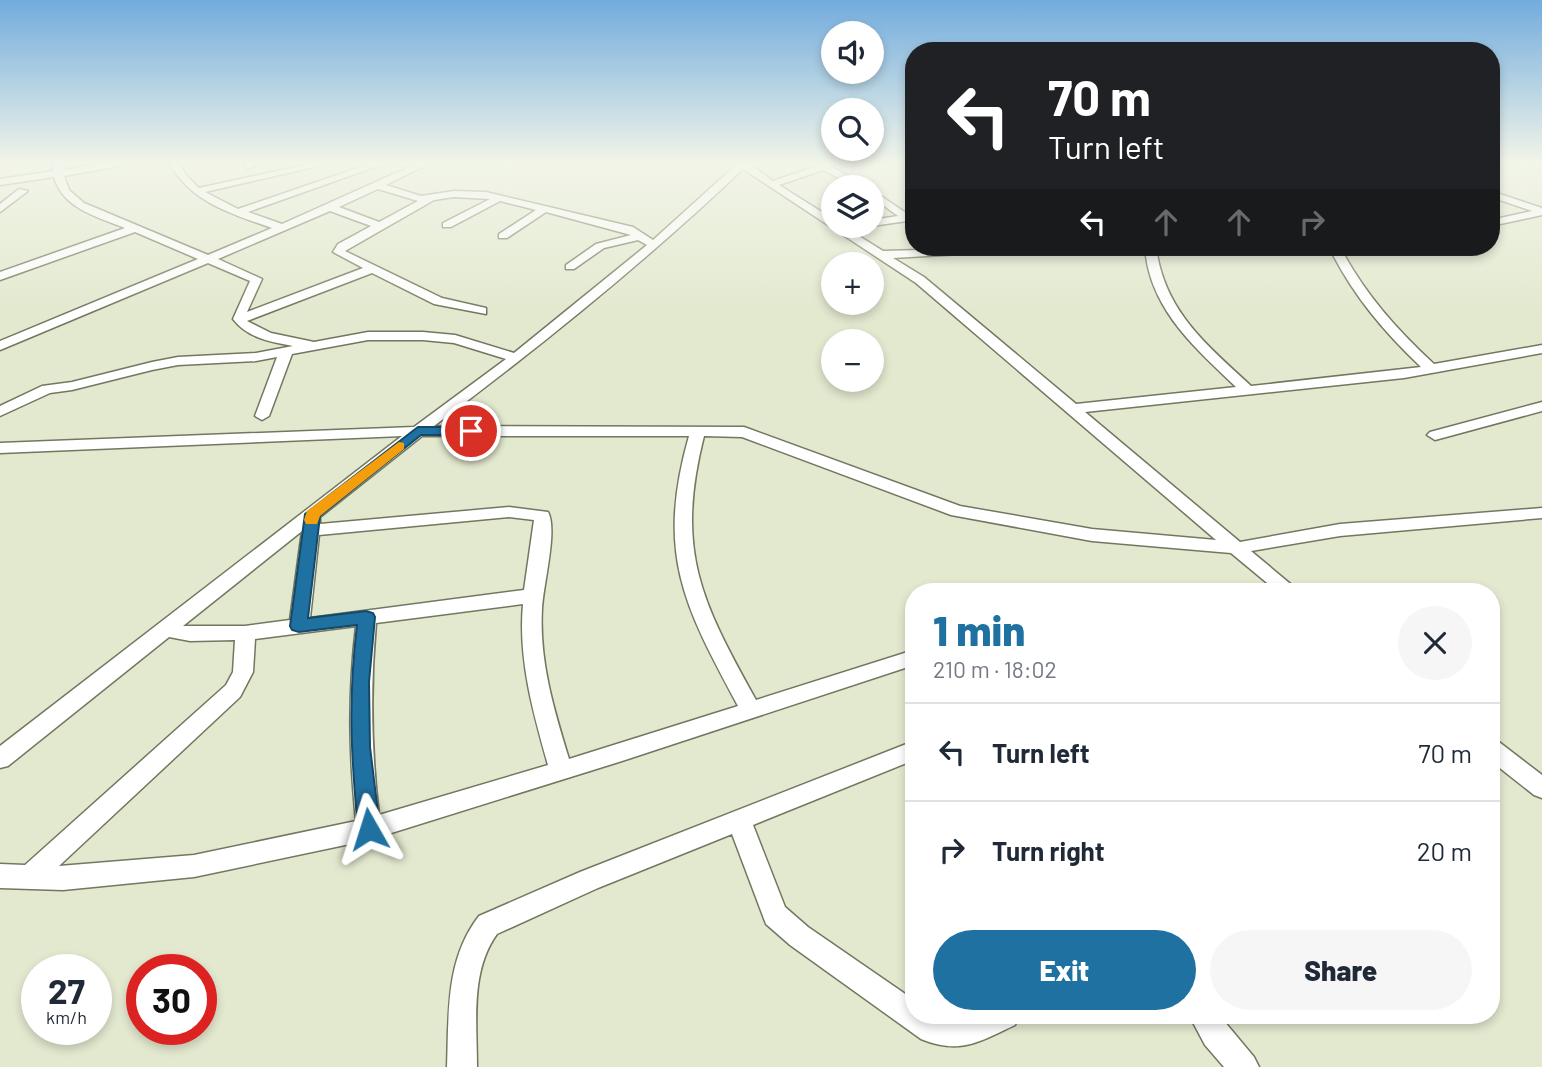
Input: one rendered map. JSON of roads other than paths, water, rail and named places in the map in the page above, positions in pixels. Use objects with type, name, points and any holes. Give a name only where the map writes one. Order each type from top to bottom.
[{"type":"street","points":[[99,213],[256,279],[239,319],[243,327],[252,332],[316,346]]},
{"type":"street","points":[[241,213],[281,227]]},
{"type":"street","points":[[0,345],[315,213]]},
{"type":"street","points":[[345,213],[381,226]]},
{"type":"street","points":[[405,213],[340,249],[341,254],[438,302],[482,311]]},
{"type":"street","points":[[447,225],[471,213]]},
{"type":"street","points":[[503,236],[539,213]]},
{"type":"street","points":[[556,213],[618,226],[647,240]]},
{"type":"street","points":[[0,759],[165,629],[312,522],[418,431],[516,358],[681,213]]},
{"type":"street","points":[[1500,221],[1534,213]]},
{"type":"street","points":[[884,221],[905,219]]},
{"type":"street","points":[[0,276],[64,251],[136,228]]},
{"type":"street","points":[[855,238],[876,252]]},
{"type":"street","points":[[570,267],[600,246],[647,240]]},
{"type":"street","points":[[884,255],[905,254]]},
{"type":"street","points":[[1151,256],[1154,275],[1166,303],[1200,345],[1249,392]]},
{"type":"street","points":[[1339,256],[1348,277],[1379,320],[1432,369]]},
{"type":"street","points":[[884,257],[920,280],[1278,583]]},
{"type":"street","points":[[239,319],[371,269]]},
{"type":"street","points":[[0,331],[24,335]]},
{"type":"street","points":[[0,412],[47,389],[72,386],[152,366],[178,361],[256,357],[368,336],[423,336],[481,345],[516,358]]},
{"type":"street","points":[[1072,409],[1249,392],[1432,369],[1542,349]]},
{"type":"street","points":[[262,416],[286,352]]},
{"type":"street","points":[[1435,435],[1542,406]]},
{"type":"street","points":[[0,448],[418,431],[744,432],[957,511],[1092,535],[1236,548],[1340,530],[1542,513]]},
{"type":"street","points":[[698,432],[682,493],[681,542],[685,568],[706,626],[751,710]]},
{"type":"street","points":[[312,522],[536,513],[544,519],[532,596],[532,640],[542,700],[561,770]]},
{"type":"street","points":[[299,626],[312,522]]},
{"type":"street","points":[[165,629],[190,634],[245,633],[532,596]]},
{"type":"street","points":[[366,617],[360,682],[360,747],[369,829]]},
{"type":"street","points":[[30,877],[233,691],[243,672],[245,633]]},
{"type":"street","points":[[0,876],[63,878],[194,866],[369,829],[905,660]]},
{"type":"street","points":[[461,1067],[466,970],[477,936],[488,925],[589,880],[905,754]]},
{"type":"street","points":[[1500,754],[1536,778]]},
{"type":"street","points":[[738,820],[775,915],[799,936],[905,1011]]},
{"type":"street","points":[[924,1024],[946,1036],[961,1034],[984,1024]]},
{"type":"street","points":[[1208,1024],[1244,1067]]}]
